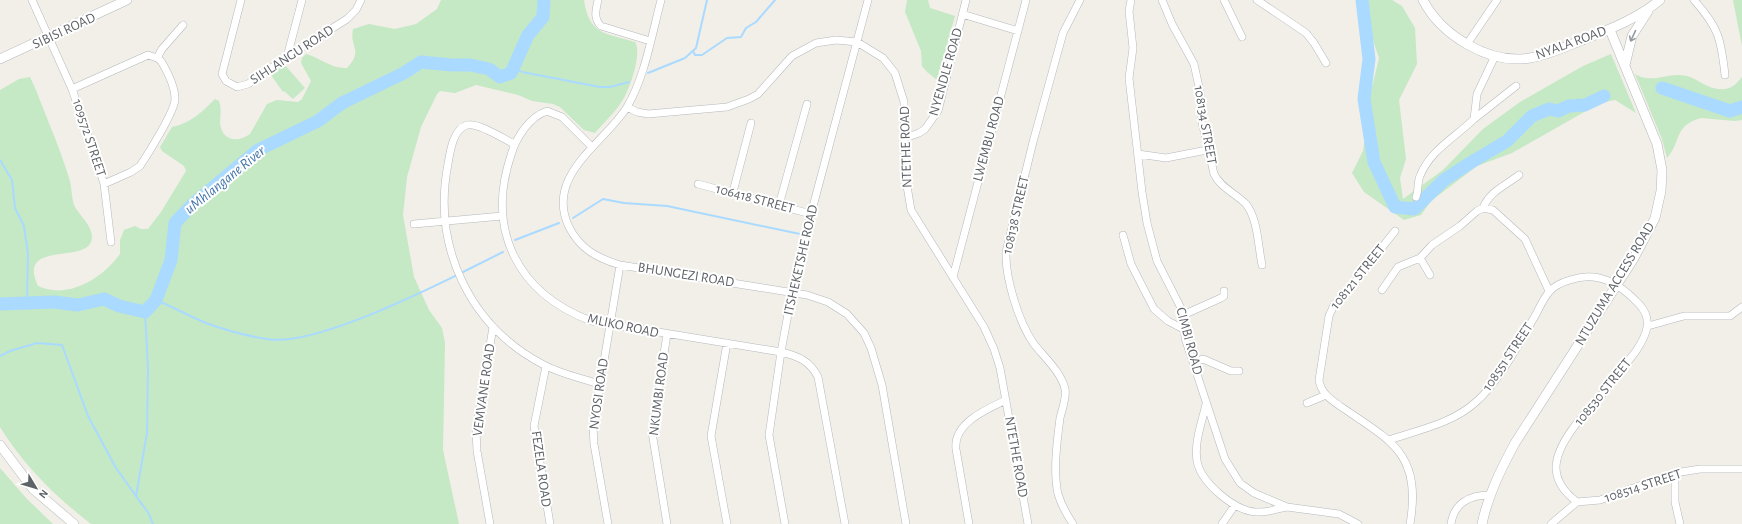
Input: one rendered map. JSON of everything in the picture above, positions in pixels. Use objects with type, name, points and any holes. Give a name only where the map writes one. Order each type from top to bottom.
[{"type":"street","name":"109572 STREET","points":[[32,0],[72,89],[104,184],[111,242]]},
{"type":"street","name":"SIBISI ROAD","points":[[0,60],[50,38],[127,0]]},
{"type":"street","name":"SIHLANGU ROAD","points":[[241,0],[222,74],[226,81],[237,87],[243,87],[351,16],[361,0]]},
{"type":"street","points":[[287,57],[302,0]]},
{"type":"street","points":[[598,0],[596,17],[597,22],[601,26],[650,41]]},
{"type":"street","name":"BHUNGEZI ROAD","points":[[662,0],[640,77],[627,107],[573,170],[567,185],[564,200],[566,222],[577,241],[587,251],[606,261],[620,265],[792,292],[820,299],[837,307],[856,324],[868,340],[876,359],[882,385],[906,524]]},
{"type":"street","name":"ITSHEKETSHE ROAD","points":[[785,524],[769,430],[781,352],[792,292],[811,214],[868,0]]},
{"type":"street","name":"NYENDLE ROAD","points":[[905,138],[925,129],[938,111],[966,0]]},
{"type":"street","name":"LWEMBU ROAD","points":[[953,278],[1026,0]]},
{"type":"street","name":"108138 STREET","points":[[1073,524],[1058,494],[1057,473],[1060,420],[1069,391],[1027,331],[1010,288],[1006,269],[1006,252],[1033,142],[1063,33],[1074,8],[1080,0]]},
{"type":"street","name":"CIMBI ROAD","points":[[1131,0],[1129,11],[1133,48],[1130,78],[1142,192],[1157,261],[1181,306],[1185,338],[1195,362],[1206,403],[1225,459],[1234,477],[1242,485],[1254,493],[1287,507],[1339,514],[1358,524]]},
{"type":"street","name":"108134 STREET","points":[[1162,0],[1172,24],[1194,64],[1201,96],[1202,122],[1208,150],[1216,176],[1242,201],[1250,211],[1255,225],[1262,265]]},
{"type":"street","points":[[1224,0],[1242,37]]},
{"type":"street","points":[[1257,0],[1306,33],[1326,63]]},
{"type":"street","name":"NYALA ROAD","points":[[1423,0],[1435,18],[1467,44],[1495,56],[1514,59],[1529,58],[1610,30],[1650,8],[1660,0]]},
{"type":"street","points":[[1467,44],[1497,0]]},
{"type":"street","points":[[1697,1],[1717,30],[1723,50],[1725,75]]},
{"type":"street","points":[[1625,67],[1632,36],[1650,8]]},
{"type":"street","name":"NYENDLE ROAD","points":[[962,14],[1018,30]]},
{"type":"street","points":[[158,58],[162,49],[183,25]]},
{"type":"street","name":"NTUZUMA ACCESS ROAD","points":[[1482,524],[1490,495],[1502,467],[1515,443],[1618,285],[1647,236],[1655,218],[1660,201],[1662,180],[1657,144],[1610,30]]},
{"type":"street","name":"NTETHE ROAD","points":[[627,107],[637,112],[648,114],[727,107],[758,94],[800,50],[816,43],[827,41],[857,42],[883,58],[896,73],[903,94],[905,174],[911,210],[984,327],[994,349],[1000,368],[1028,524]]},
{"type":"street","points":[[72,89],[148,55],[158,58],[164,66],[174,92],[175,98],[173,109],[140,166],[132,172],[104,184]]},
{"type":"street","points":[[1474,119],[1477,94],[1495,56]]},
{"type":"street","points":[[1416,197],[1418,192],[1419,177],[1443,144],[1516,86]]},
{"type":"street","points":[[779,205],[807,104]]},
{"type":"street","name":"MLIKO ROAD","points":[[592,146],[562,117],[547,111],[532,120],[514,144],[504,182],[502,216],[509,245],[514,256],[531,281],[541,291],[568,311],[591,321],[781,352],[792,355],[808,363],[818,377],[845,524]]},
{"type":"street","points":[[733,192],[750,123]]},
{"type":"street","points":[[514,144],[474,125],[467,125],[460,130],[454,138],[446,174],[444,220],[448,244],[458,272],[471,298],[493,327],[521,351],[546,366],[599,384]]},
{"type":"street","points":[[1138,154],[1166,158],[1208,150]]},
{"type":"street","points":[[1382,290],[1398,267],[1420,258],[1432,245],[1483,208],[1486,201],[1495,191],[1519,176]]},
{"type":"street","name":"106418 STREET","points":[[698,184],[733,192],[811,214]]},
{"type":"street","points":[[1483,208],[1494,210],[1525,239],[1549,291],[1565,282],[1587,276],[1604,278],[1618,285],[1644,311],[1648,326],[1684,316],[1730,316],[1741,310]]},
{"type":"street","points":[[414,224],[444,220],[502,216]]},
{"type":"street","name":"108121 STREET","points":[[1326,395],[1320,385],[1319,378],[1330,313],[1334,305],[1351,287],[1395,231]]},
{"type":"street","points":[[1123,235],[1131,264],[1154,309],[1168,321],[1185,330]]},
{"type":"street","points":[[1420,258],[1430,275]]},
{"type":"street","name":"NYOSI ROAD","points":[[608,524],[593,437],[599,384],[620,265]]},
{"type":"street","name":"108551 STREET","points":[[1389,440],[1443,422],[1478,401],[1523,337],[1549,291]]},
{"type":"street","points":[[1183,316],[1221,298],[1224,296],[1224,292]]},
{"type":"street","name":"108530 STREET","points":[[1577,502],[1565,491],[1558,481],[1556,467],[1560,449],[1573,429],[1636,351],[1644,338],[1648,326]]},
{"type":"street","name":"VEMVANE ROAD","points":[[490,524],[477,451],[476,430],[493,327]]},
{"type":"street","name":"NKUMBI ROAD","points":[[667,334],[652,432],[667,524]]},
{"type":"street","points":[[727,343],[711,436],[727,524]]},
{"type":"street","points":[[1195,362],[1203,360],[1231,371],[1239,371]]},
{"type":"street","name":"FEZELA ROAD","points":[[546,366],[534,426],[550,524]]},
{"type":"street","points":[[1307,403],[1326,395],[1389,440],[1401,454],[1407,463],[1411,484],[1410,524]]},
{"type":"street","points":[[969,524],[956,449],[956,437],[972,419],[1006,400]]},
{"type":"street","points":[[1206,403],[1197,450],[1198,466],[1202,475],[1211,486],[1235,505],[1256,512],[1287,507]]},
{"type":"street","points":[[0,445],[33,489],[74,524]]},
{"type":"street","name":"108514 STREET","points":[[1577,502],[1600,500],[1675,473],[1700,469],[1742,469]]},
{"type":"street","points":[[1675,473],[1676,502],[1680,524]]},
{"type":"street","points":[[1451,524],[1456,509],[1465,501],[1472,497],[1490,495]]},
{"type":"street","points":[[1551,524],[1577,502]]},
{"type":"street","points":[[1222,524],[1235,505]]},
{"type":"green space","points":[[441,0],[584,0],[586,11],[594,26],[607,34],[635,42],[637,47],[633,77],[625,96],[615,111],[595,133],[584,130],[560,107],[553,104],[532,101],[518,95],[476,85],[455,93],[440,91],[437,94],[421,127],[407,177],[403,215],[414,277],[429,310],[442,328],[445,343],[443,450],[459,524],[91,524],[65,503],[41,480],[30,468],[0,427],[0,90],[19,79],[30,77],[70,181],[74,205],[91,232],[91,242],[86,248],[43,258],[36,263],[34,272],[38,286],[49,290],[73,288],[94,278],[113,263],[120,254],[120,240],[124,230],[135,226],[141,229],[148,229],[161,212],[186,171],[184,166],[162,151],[160,147],[172,127],[191,120],[201,113],[215,99],[219,101],[220,104],[220,123],[224,134],[231,139],[240,139],[245,137],[250,134],[267,104],[277,100],[298,102],[302,99],[311,81],[301,63],[302,58],[306,54],[336,67],[347,68],[355,57],[355,48],[352,35],[353,29],[369,24],[395,29],[416,24],[437,9]]},
{"type":"green space","points":[[907,0],[928,0],[930,8],[955,16],[937,80],[922,66],[921,51],[905,12]]},
{"type":"green space","points":[[1359,0],[1392,0],[1402,6],[1415,28],[1417,64],[1399,100],[1406,159],[1400,178],[1403,199],[1443,170],[1483,129],[1520,102],[1583,66],[1611,54],[1636,113],[1615,100],[1600,103],[1512,153],[1477,166],[1431,201],[1421,215],[1404,220],[1364,192],[1352,173],[1363,151],[1370,96],[1379,58]]},
{"type":"green space","points":[[1733,0],[1742,0],[1742,46]]},
{"type":"green space","points":[[284,64],[305,88],[293,99],[284,91],[283,92],[271,75]]},
{"type":"green space","points":[[1635,74],[1648,78],[1674,75],[1687,76],[1709,87],[1719,89],[1725,89],[1733,86],[1742,77],[1742,120],[1735,121],[1701,118],[1692,121],[1682,130],[1672,152],[1667,158],[1662,139]]},
{"type":"green space","points":[[0,468],[27,499],[53,524],[0,524]]},
{"type":"waterway","name":"uMhlangane River","points":[[0,304],[54,302],[78,305],[104,299],[119,306],[145,312],[156,300],[171,260],[175,223],[193,204],[258,150],[318,121],[342,103],[404,73],[421,62],[470,65],[489,69],[500,77],[511,73],[528,35],[543,17],[544,0]]},
{"type":"waterway","points":[[648,73],[685,58],[696,48],[707,0]]},
{"type":"waterway","points":[[693,51],[695,55],[702,55],[727,38],[741,37],[746,28],[756,22],[775,0]]},
{"type":"waterway","points":[[1362,0],[1369,59],[1364,99],[1374,162],[1395,207],[1414,209],[1444,180],[1507,141],[1532,116],[1549,109],[1558,111],[1569,106],[1585,105],[1604,96]]},
{"type":"waterway","points":[[513,67],[522,72],[600,87],[610,87],[629,82]]},
{"type":"waterway","points":[[1662,88],[1730,111],[1742,107]]},
{"type":"waterway","points":[[0,160],[12,180],[15,208],[24,226],[28,254],[27,303]]},
{"type":"waterway","points":[[573,218],[603,199],[624,203],[667,206],[800,234]]},
{"type":"waterway","points":[[515,240],[559,223]]},
{"type":"waterway","points":[[463,272],[503,252]]},
{"type":"waterway","points":[[156,300],[206,323],[221,328],[259,338],[286,339],[335,328],[362,318],[455,276]]},
{"type":"waterway","points":[[145,312],[148,367],[147,433],[136,496],[149,514],[153,524]]},
{"type":"waterway","points":[[0,356],[10,351],[37,343],[62,345],[88,416],[116,468],[136,496]]}]
